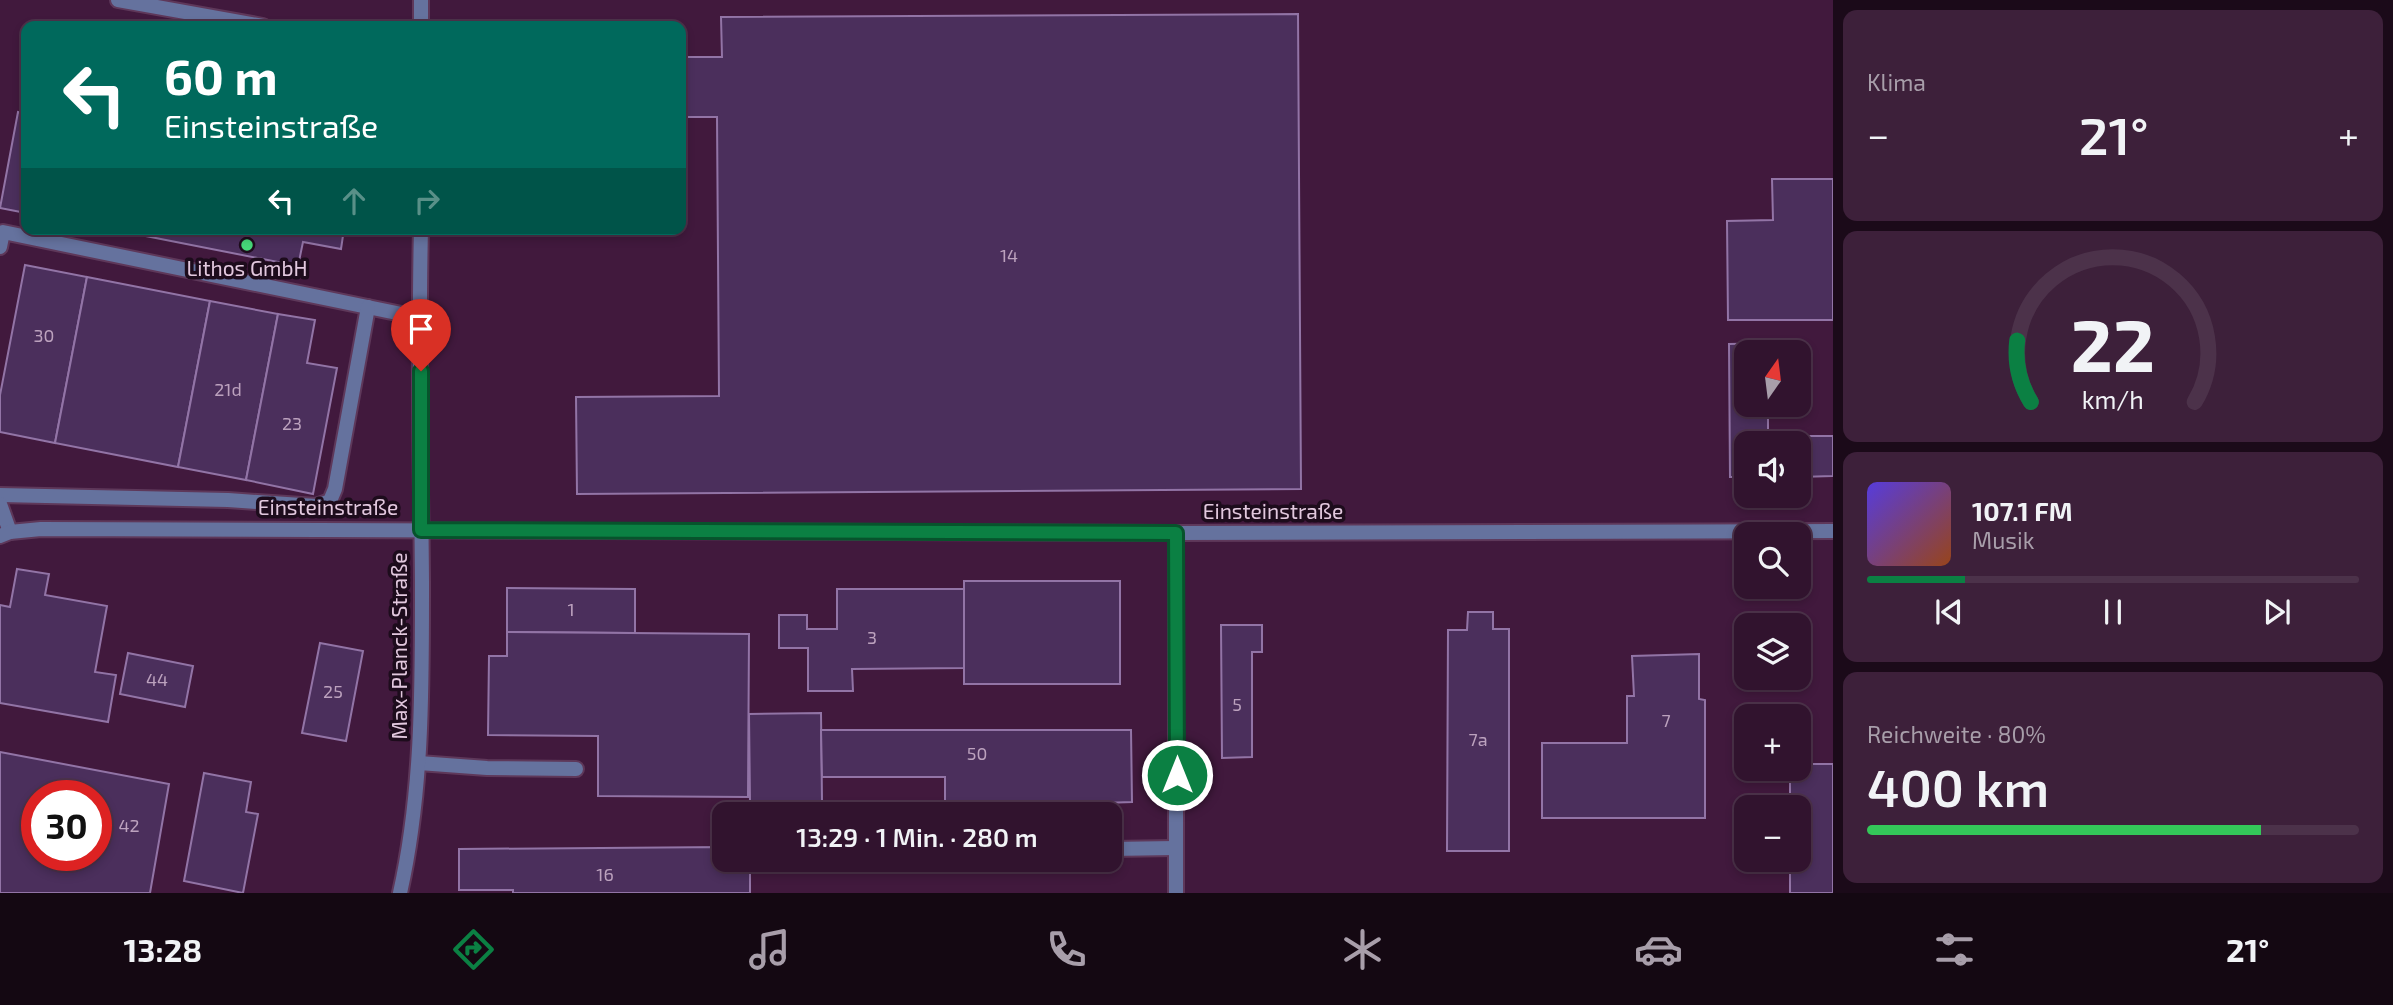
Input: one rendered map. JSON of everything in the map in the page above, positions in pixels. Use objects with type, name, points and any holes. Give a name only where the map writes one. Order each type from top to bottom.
[{"type":"street","points":[[118,0],[235,21]]},
{"type":"street","points":[[421,0],[421,21]]},
{"type":"street","points":[[0,247],[3,232],[421,318]]},
{"type":"street","name":"Max-Planck-Straße","points":[[400,893],[409,855],[423,709],[421,235]]},
{"type":"street","points":[[0,495],[228,500],[316,506],[330,501],[335,489],[368,307]]},
{"type":"street","points":[[0,504],[5,534]]},
{"type":"street","name":"Einsteinstraße","points":[[5,534],[41,529],[1176,533],[1833,531]]},
{"type":"street","points":[[1176,533],[1176,893]]},
{"type":"street","points":[[419,763],[487,768],[576,769]]},
{"type":"street","points":[[1122,849],[1175,848]]},
{"type":"building","points":[[1298,14],[1301,489],[577,494],[576,397],[719,396],[717,117],[686,117],[686,57],[722,57],[721,17]]},
{"type":"building","points":[[18,112],[21,113],[21,212],[0,208]]},
{"type":"building","points":[[1772,179],[1833,179],[1833,320],[1728,320],[1727,221],[1773,220]]},
{"type":"building","name":"Lithos GmbH","points":[[140,235],[343,235],[341,249],[303,242],[298,266]]},
{"type":"building","points":[[25,265],[87,277],[55,443],[0,432],[0,395]]},
{"type":"building","points":[[87,277],[210,301],[178,467],[55,443]]},
{"type":"building","points":[[210,301],[278,314],[246,480],[178,467]]},
{"type":"building","points":[[278,314],[315,320],[307,363],[337,368],[313,494],[246,480]]},
{"type":"building","points":[[1729,344],[1734,344],[1734,417],[1768,417],[1768,431],[1734,431],[1734,477],[1730,477]]},
{"type":"building","points":[[1811,436],[1833,436],[1833,476],[1811,477]]},
{"type":"building","points":[[17,569],[49,574],[45,595],[107,606],[95,672],[116,675],[108,722],[0,703],[0,605],[10,607]]},
{"type":"building","points":[[964,581],[1120,581],[1120,684],[964,684]]},
{"type":"building","points":[[507,588],[635,589],[635,633],[507,632]]},
{"type":"building","points":[[837,589],[964,589],[964,668],[852,669],[853,691],[808,691],[808,648],[779,648],[779,615],[807,615],[807,629],[837,629]]},
{"type":"building","points":[[1468,612],[1493,612],[1493,629],[1509,629],[1509,851],[1447,851],[1448,630],[1467,630]]},
{"type":"building","points":[[1221,625],[1262,625],[1262,652],[1252,652],[1252,757],[1222,758]]},
{"type":"building","points":[[507,632],[749,634],[748,797],[598,796],[598,736],[488,735],[489,656],[507,656]]},
{"type":"building","points":[[320,643],[363,651],[346,741],[302,733]]},
{"type":"building","points":[[128,653],[193,666],[185,707],[120,694]]},
{"type":"building","points":[[1699,654],[1699,699],[1705,700],[1705,818],[1542,818],[1542,743],[1627,743],[1627,696],[1634,696],[1632,656]]},
{"type":"building","points":[[821,713],[822,801],[750,802],[749,714]]},
{"type":"building","points":[[821,730],[1131,730],[1132,802],[945,802],[945,777],[822,777]]},
{"type":"building","points":[[0,752],[169,784],[150,893],[0,893]]},
{"type":"building","points":[[1811,764],[1833,764],[1833,893],[1790,893],[1790,872],[1811,872],[1811,795],[1790,795],[1790,781],[1811,781]]},
{"type":"building","points":[[204,773],[251,782],[246,812],[258,814],[243,893],[184,881]]},
{"type":"building","points":[[712,847],[712,872],[750,872],[750,893],[513,893],[513,890],[459,890],[459,849]]},
{"type":"place","name":"Lithos GmbH","points":[[247,245]]},
{"type":"route","points":[[421,371],[421,530],[1176,533],[1177,775]]}]
